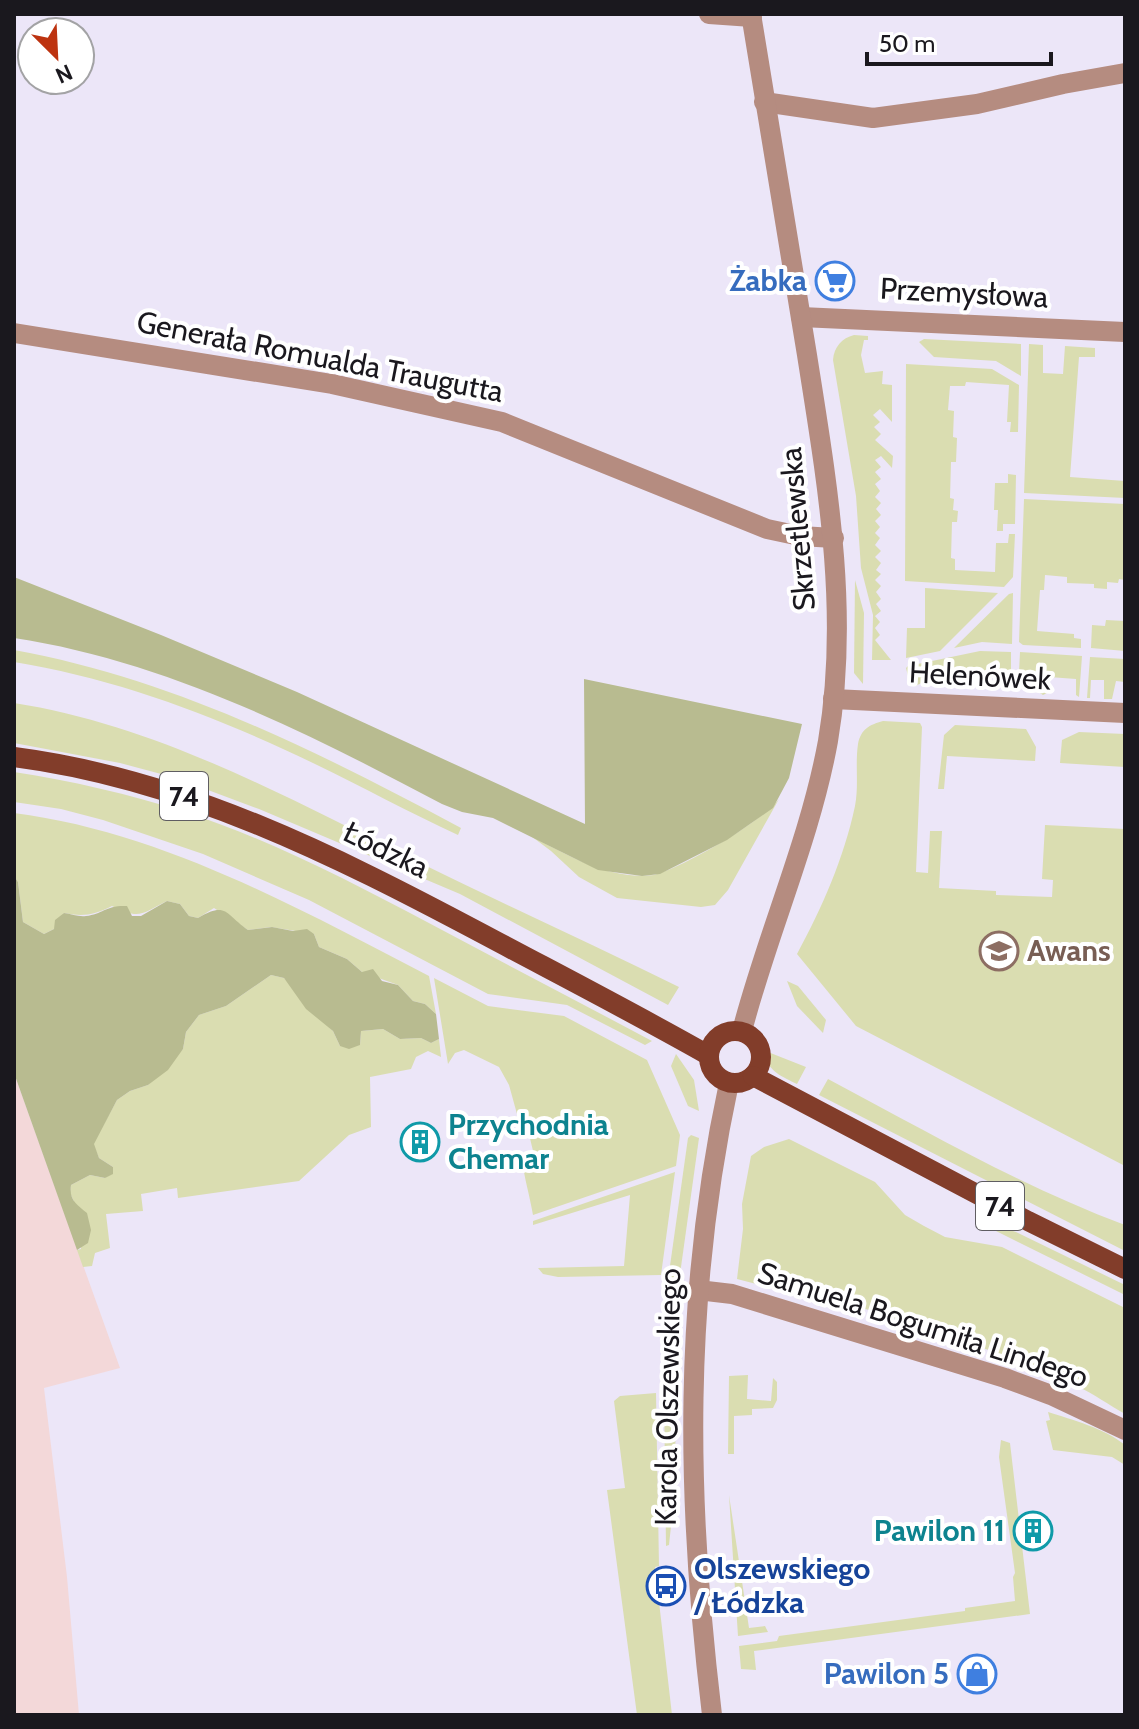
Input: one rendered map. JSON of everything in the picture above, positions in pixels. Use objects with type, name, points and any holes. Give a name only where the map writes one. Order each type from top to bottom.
[{"type":"main road","name":"Łódzka","points":[[14,757],[145,783],[260,824],[414,898],[708,1055]]},
{"type":"main road","points":[[708,1055],[712,1043],[730,1030],[742,1031],[754,1038],[761,1051],[760,1064],[753,1076],[742,1082],[729,1083]]},
{"type":"main road","name":"74","points":[[708,1055],[710,1067],[718,1077],[729,1083]]},
{"type":"main road","name":"74","points":[[753,1076],[1125,1269]]},
{"type":"street","points":[[709,14],[752,16]]},
{"type":"street","name":"Skrzetlewska","points":[[742,1031],[821,774],[833,699],[837,611],[834,538],[752,16]]},
{"type":"street","points":[[764,102],[873,118],[977,104],[1125,73]]},
{"type":"street","name":"Przemysłowa","points":[[801,317],[1125,332]]},
{"type":"street","name":"Generała Romualda Traugutta","points":[[14,333],[332,384],[502,422],[767,529],[800,536],[834,538]]},
{"type":"street","name":"Helenówek","points":[[833,699],[1125,713]]},
{"type":"street","name":"Karola Olszewskiego","points":[[712,1715],[698,1589],[693,1497],[693,1383],[706,1204],[729,1083]]},
{"type":"street","name":"Samuela Bogumiła Lindego","points":[[698,1290],[732,1294],[1005,1378],[1051,1395],[1125,1430]]},
{"type":"shaded area","points":[[14,1073],[120,1368],[44,1388],[67,1577],[79,1715],[14,1715]]},
{"type":"green space","points":[[854,335],[868,336],[861,355],[865,373],[883,371],[882,384],[892,385],[892,422],[880,409],[873,415],[880,422],[874,427],[881,434],[875,440],[893,456],[892,468],[881,456],[875,460],[881,467],[875,472],[881,479],[875,484],[880,491],[875,497],[881,503],[876,509],[881,515],[875,521],[880,527],[875,533],[880,538],[875,545],[881,551],[875,557],[881,563],[876,570],[881,574],[875,580],[881,586],[876,592],[881,599],[876,604],[881,611],[875,616],[880,622],[875,628],[880,635],[875,640],[891,660],[872,660],[873,615],[861,568],[856,496],[833,360],[839,344]]},
{"type":"green space","points":[[924,339],[1021,344],[1021,376],[996,361],[934,357],[919,342]]},
{"type":"green space","points":[[1029,344],[1043,345],[1043,373],[1063,374],[1065,346],[1095,348],[1095,357],[1079,357],[1070,477],[1125,481],[1125,498],[1024,493]]},
{"type":"green space","points":[[906,364],[992,369],[1019,385],[1018,432],[1010,432],[1011,422],[1007,422],[1009,385],[966,382],[965,386],[950,386],[948,410],[954,411],[953,437],[957,438],[956,462],[951,462],[950,498],[954,499],[953,510],[958,511],[957,522],[952,522],[951,558],[955,559],[955,570],[995,572],[996,543],[1008,543],[1009,534],[1015,534],[1013,577],[1004,587],[905,581]]},
{"type":"green space","points":[[1008,474],[1016,475],[1015,524],[1003,524],[1003,531],[997,531],[995,483],[1008,483]]},
{"type":"green space","points":[[1024,499],[1125,504],[1125,580],[1107,582],[1107,589],[1094,588],[1094,584],[1067,583],[1067,577],[1045,575],[1044,590],[1040,590],[1037,631],[1074,634],[1074,638],[1081,639],[1081,648],[1023,645],[1019,642]]},
{"type":"green space","points":[[14,577],[297,692],[585,824],[584,679],[802,724],[789,778],[773,808],[727,840],[660,874],[642,876],[598,870],[493,818],[462,812],[442,804],[340,751],[235,703],[126,664],[14,638]]},
{"type":"green space","points":[[855,580],[864,613],[863,684],[854,673]]},
{"type":"green space","points":[[925,588],[998,593],[940,651],[906,658],[907,628],[925,628]]},
{"type":"green space","points":[[1013,593],[1012,644],[982,642],[954,648],[1009,594]]},
{"type":"green space","points":[[1106,620],[1125,621],[1125,651],[1091,648],[1092,625],[1105,626]]},
{"type":"green space","points":[[14,650],[131,679],[244,721],[354,772],[461,828],[458,835],[315,764],[206,716],[92,679],[14,662]]},
{"type":"green space","points":[[980,651],[1011,652],[1011,672],[931,668],[924,682],[915,686],[909,680],[908,666]]},
{"type":"green space","points":[[1020,652],[1082,656],[1079,697],[1076,695],[1076,679],[1049,677],[1047,693],[1040,693],[1033,686],[1029,673],[1019,672]]},
{"type":"green space","points":[[1090,657],[1125,659],[1125,682],[1116,681],[1112,699],[1104,699],[1104,680],[1091,680],[1090,698],[1087,698]]},
{"type":"green space","points":[[14,703],[66,713],[118,728],[217,765],[679,987],[668,1005],[460,894],[259,809],[176,778],[120,763],[14,743]]},
{"type":"green space","name":"Awans","points":[[883,721],[920,723],[922,727],[916,872],[928,873],[930,831],[942,831],[939,888],[996,891],[996,895],[1052,897],[1053,880],[1042,879],[1045,825],[1125,829],[1125,1166],[856,1026],[797,954],[823,901],[845,845],[856,798],[859,739],[866,728]]},
{"type":"green space","points":[[955,725],[1026,729],[1036,747],[1035,761],[947,756],[944,789],[938,789],[944,735]]},
{"type":"green space","points":[[1079,732],[1125,734],[1125,767],[1060,763],[1062,740]]},
{"type":"green space","points":[[14,772],[143,799],[247,835],[368,891],[652,1041],[645,1045],[567,1005],[488,994],[309,900],[203,854],[103,820],[61,809],[14,802]]},
{"type":"green space","points":[[779,799],[728,890],[715,905],[701,907],[617,898],[579,877],[531,836],[605,870],[637,876],[654,875],[721,843],[756,820]]},
{"type":"green space","points":[[14,813],[123,837],[228,876],[279,900],[429,976],[436,1014],[425,1004],[413,1001],[398,985],[362,972],[347,959],[319,947],[314,934],[271,927],[248,930],[214,908],[198,918],[189,916],[180,904],[167,901],[140,914],[112,906],[88,914],[64,913],[54,929],[44,934],[23,922],[18,882],[14,876]]},
{"type":"green space","points":[[14,876],[18,882],[23,922],[44,934],[54,929],[55,920],[64,913],[86,916],[127,906],[132,916],[141,916],[167,901],[180,904],[189,916],[198,918],[220,910],[248,930],[272,927],[293,931],[307,929],[314,934],[319,947],[347,959],[362,972],[373,969],[382,981],[398,985],[413,1001],[425,1004],[436,1014],[439,1039],[431,1043],[421,1038],[400,1039],[383,1029],[361,1031],[360,1045],[349,1049],[340,1046],[333,1031],[306,1009],[284,978],[271,975],[226,1006],[199,1015],[186,1032],[183,1049],[168,1070],[148,1085],[130,1091],[117,1100],[94,1144],[99,1158],[113,1167],[113,1174],[105,1178],[90,1175],[71,1185],[72,1198],[87,1213],[91,1230],[88,1243],[77,1250],[14,1073]]},
{"type":"green space","points":[[271,975],[284,978],[333,1031],[340,1046],[360,1045],[361,1031],[383,1029],[400,1039],[421,1038],[431,1043],[439,1039],[441,1057],[428,1051],[416,1057],[411,1069],[370,1077],[371,1127],[349,1135],[299,1181],[178,1198],[177,1188],[141,1194],[143,1211],[106,1214],[110,1248],[95,1253],[92,1266],[83,1267],[77,1250],[81,1249],[71,1185],[90,1175],[105,1178],[113,1167],[99,1158],[93,1144],[117,1100],[130,1091],[148,1085],[183,1049],[186,1032],[199,1015],[226,1006]]},
{"type":"green space","points":[[434,978],[488,1006],[564,1016],[647,1060],[680,1135],[676,1166],[533,1215],[522,1159],[534,1155],[527,1126],[517,1114],[509,1085],[499,1067],[464,1050],[455,1053],[448,1064]]},
{"type":"green space","points":[[787,981],[798,986],[826,1020],[823,1033],[797,1006]]},
{"type":"green space","points":[[768,1052],[806,1067],[797,1084],[772,1069],[766,1060],[765,1054]]},
{"type":"green space","points":[[676,1054],[694,1080],[699,1111],[688,1106],[671,1066]]},
{"type":"green space","points":[[828,1079],[1011,1175],[1125,1225],[1125,1251],[819,1095]]},
{"type":"green space","points":[[691,1135],[699,1138],[681,1267],[678,1275],[668,1280],[688,1138]]},
{"type":"green space","points":[[789,1139],[875,1182],[905,1215],[945,1237],[1002,1247],[1125,1308],[1125,1414],[1077,1386],[973,1345],[795,1287],[783,1291],[737,1279],[743,1229],[742,1204],[751,1156],[764,1147]]},
{"type":"green space","points":[[675,1172],[661,1275],[558,1277],[543,1274],[538,1268],[624,1266],[630,1195],[533,1225],[533,1221]]},
{"type":"green space","points":[[991,1224],[1016,1232],[1125,1285],[1125,1295],[990,1228]]},
{"type":"green space","points":[[748,1375],[747,1399],[771,1401],[773,1378],[777,1382],[777,1400],[773,1408],[752,1409],[752,1415],[734,1416],[734,1454],[728,1454],[729,1376]]},
{"type":"green space","points":[[656,1393],[659,1566],[655,1567],[672,1715],[637,1715],[607,1490],[625,1488],[614,1401],[620,1396]]},
{"type":"green space","points":[[664,1396],[670,1407],[676,1444],[669,1545],[666,1546]]},
{"type":"green space","points":[[1048,1412],[1088,1425],[1117,1439],[1125,1445],[1125,1465],[1112,1457],[1053,1450],[1046,1421],[1050,1420]]},
{"type":"green space","points":[[1001,1440],[1010,1443],[1030,1614],[754,1651],[756,1670],[741,1669],[739,1646],[777,1641],[779,1636],[965,1611],[965,1608],[1015,1601],[1015,1573],[999,1457]]},
{"type":"green space","points":[[729,1495],[749,1628],[765,1626],[768,1632],[738,1636]]},
{"type":"place","name":"Żabka","points":[[835,281]]},
{"type":"place","name":"Awans","points":[[999,951]]},
{"type":"place","name":"Przychodnia Chemar","points":[[420,1142]]},
{"type":"place","name":"Pawilon 11","points":[[1033,1531]]},
{"type":"place","name":"Olszewskiego / Łódzka","points":[[666,1586]]},
{"type":"place","name":"Pawilon 5","points":[[977,1674]]}]
